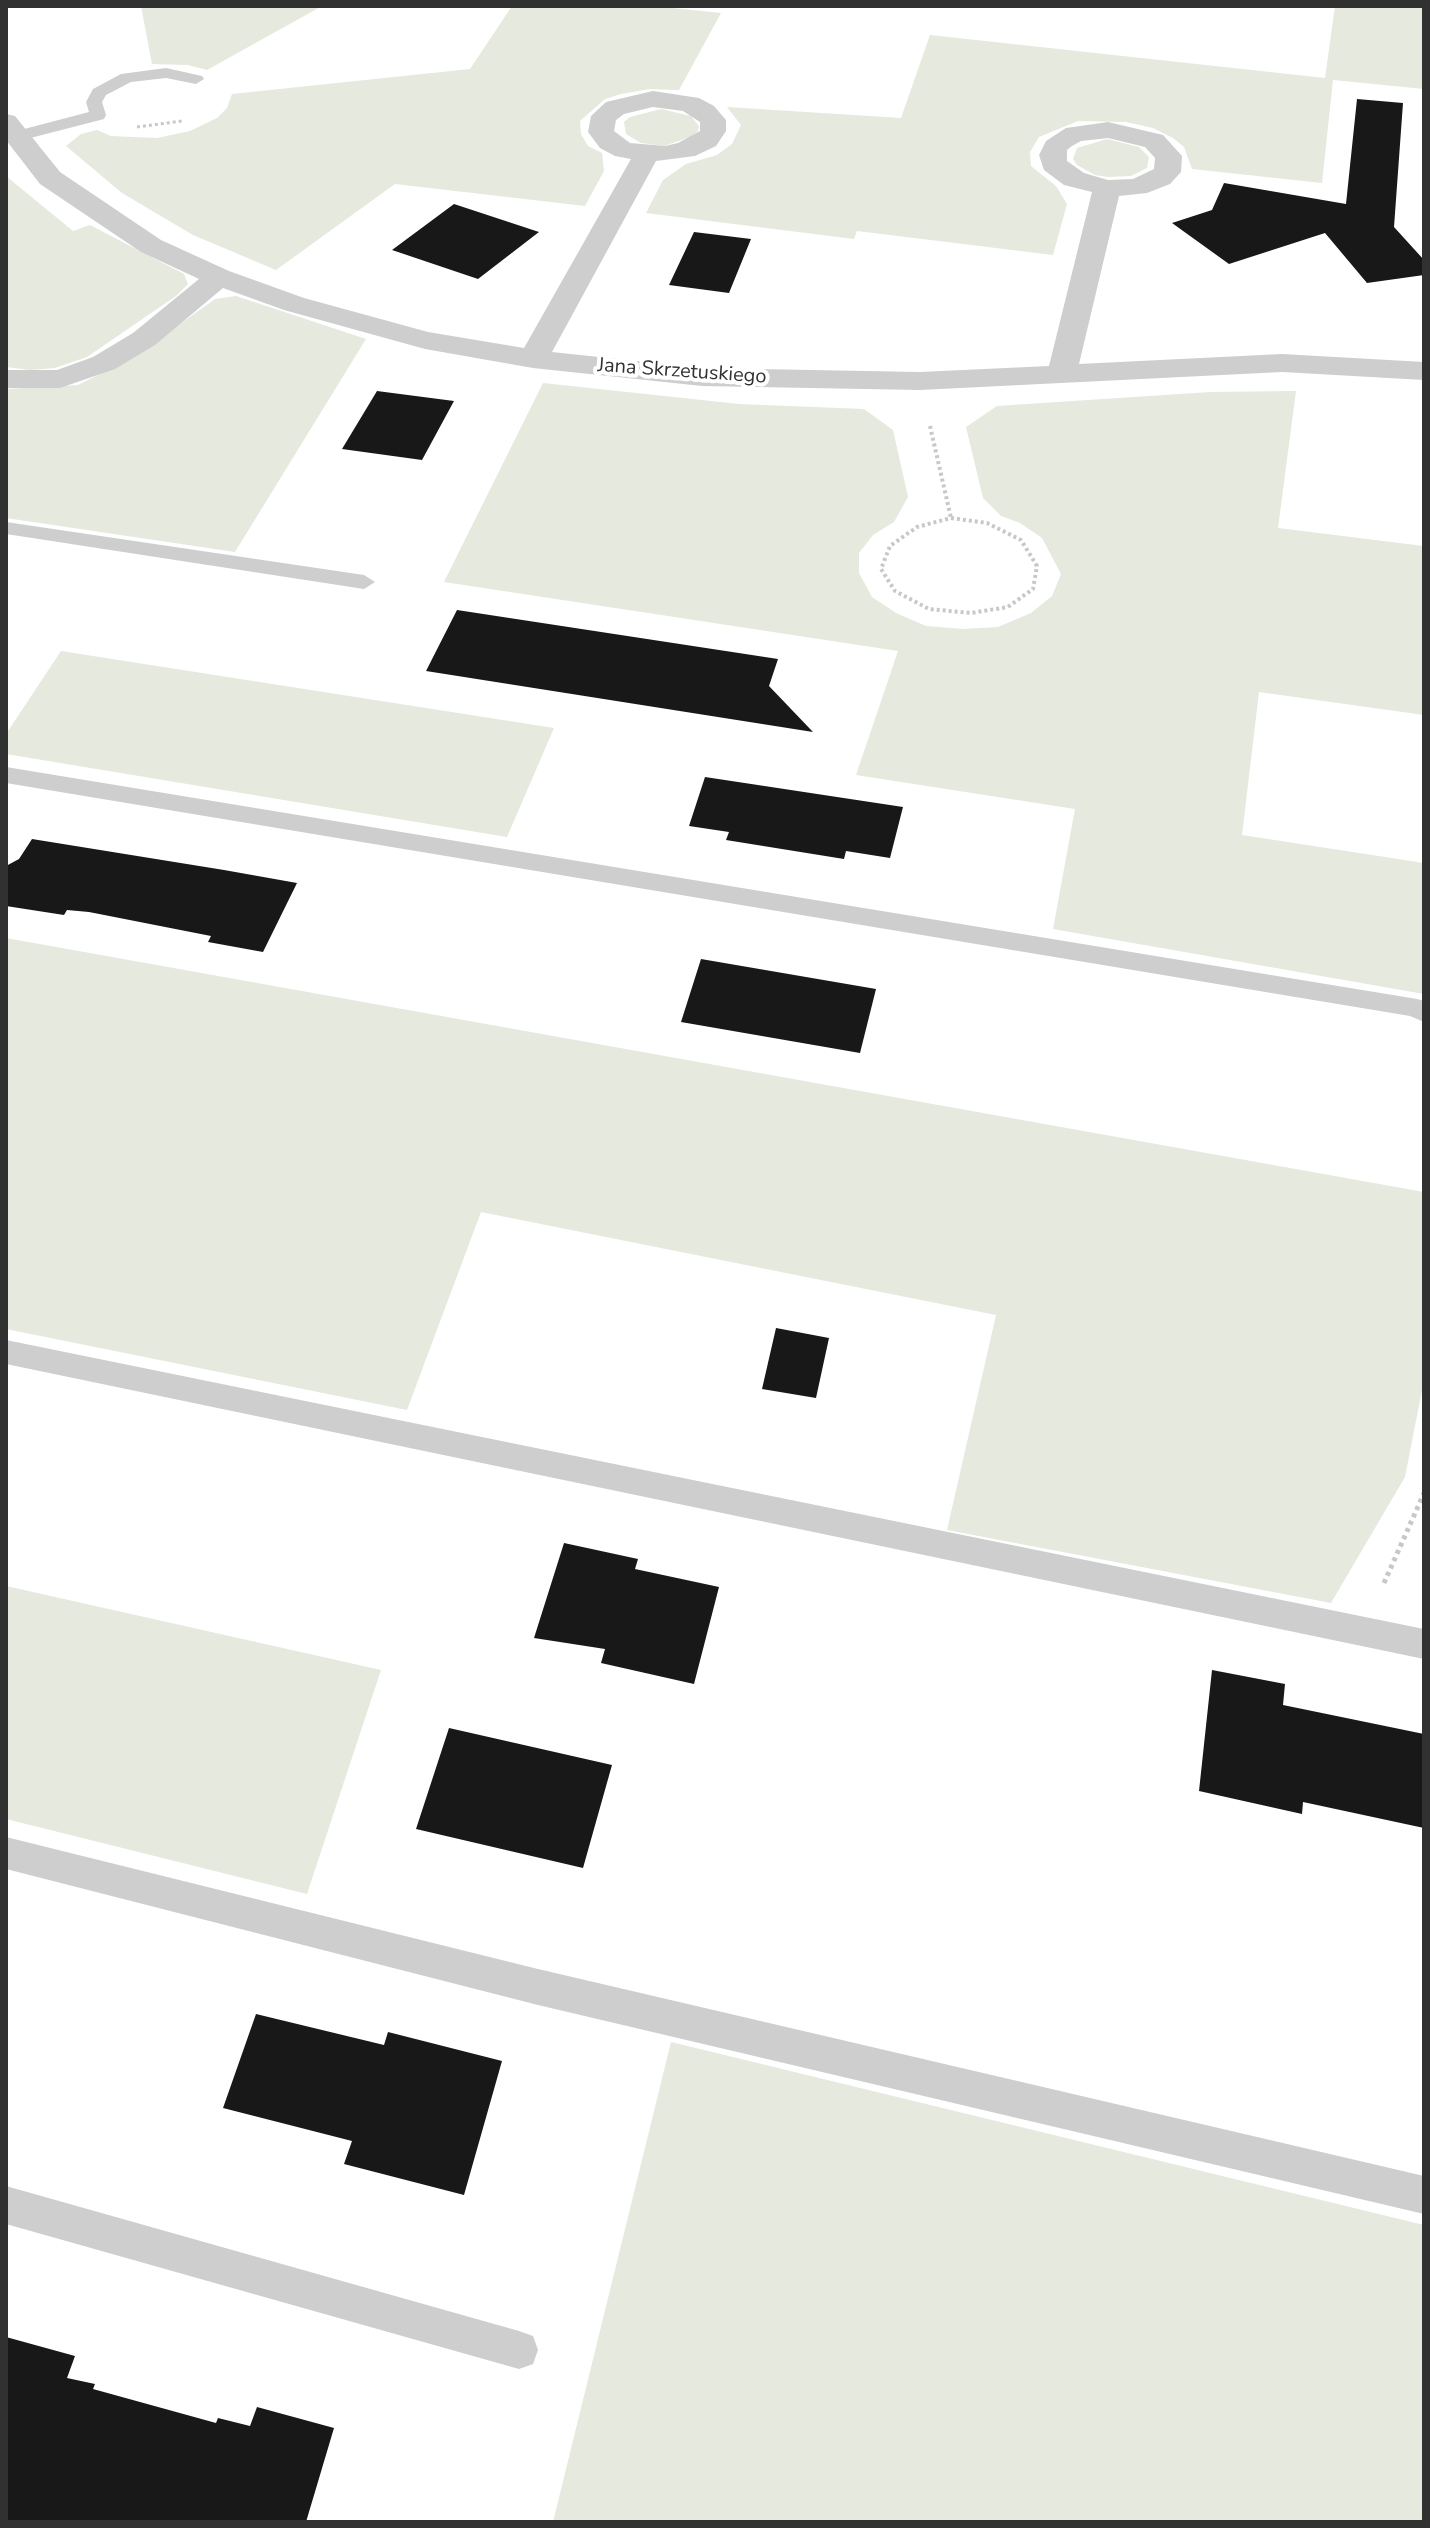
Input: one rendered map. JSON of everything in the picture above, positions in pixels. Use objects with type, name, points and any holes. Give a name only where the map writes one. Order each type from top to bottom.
[{"type":"street","name":"Jana Skrzetuskiego","points":[[11,130],[50,178],[108,219],[151,246],[219,277],[294,304],[410,336],[533,359],[702,377],[920,381],[1282,363],[1424,371]]},
{"type":"street","points":[[533,359],[647,154]]},
{"type":"street","points":[[1062,374],[1107,188]]},
{"type":"street","points":[[6,379],[60,379],[104,363],[144,339],[219,277]]},
{"type":"lane","points":[[11,130],[98,115],[94,102],[99,92],[127,77],[166,73],[196,79]]},
{"type":"lane","points":[[6,528],[364,582]]},
{"type":"lane","points":[[6,775],[1417,1008],[1424,1013]]},
{"type":"lane","points":[[6,1352],[1424,1644]]},
{"type":"lane","points":[[6,1853],[538,1987],[1424,2195]]},
{"type":"lane","points":[[6,2205],[519,2350]]},
{"type":"path","points":[[920,381],[951,518]]},
{"type":"path","points":[[951,518],[987,523],[1021,540],[1037,566],[1033,589],[1008,607],[971,613],[929,609],[895,591],[881,569],[890,546],[917,527],[951,518]]},
{"type":"path","points":[[1362,1631],[1424,1493]]},
{"type":"shaded area","points":[[141,6],[322,6],[207,70],[188,65],[152,64]]},
{"type":"shaded area","points":[[512,6],[653,6],[721,13],[679,90],[650,89],[605,99],[580,121],[581,134],[588,146],[602,153],[604,171],[585,206],[395,184],[276,270],[193,235],[122,193],[66,146],[81,134],[97,130],[111,136],[157,138],[190,131],[217,118],[227,108],[232,94],[470,69]]},
{"type":"shaded area","points":[[1335,6],[1424,6],[1424,89],[1333,80],[1322,183],[1192,169],[1184,147],[1153,128],[1126,122],[1078,121],[1039,137],[1030,152],[1031,166],[1056,186],[1067,204],[1053,255],[857,231],[854,239],[646,213],[663,180],[686,164],[717,155],[732,144],[741,125],[727,107],[901,118],[930,35],[1325,78]]},
{"type":"shaded area","points":[[661,109],[691,116],[699,126],[698,131],[693,136],[664,146],[641,143],[626,134],[624,122],[630,117]]},
{"type":"shaded area","points":[[1107,139],[1139,147],[1149,157],[1147,168],[1131,176],[1108,177],[1095,175],[1077,165],[1073,159],[1077,148]]},
{"type":"shaded area","points":[[6,176],[73,231],[90,225],[184,274],[188,284],[176,296],[87,357],[55,368],[30,370],[6,367]]},
{"type":"shaded area","points":[[236,296],[366,339],[235,552],[6,518],[6,389],[78,385],[134,357],[215,299]]},
{"type":"shaded area","points":[[543,383],[739,404],[864,409],[893,430],[908,497],[894,522],[873,535],[859,553],[859,573],[872,597],[896,613],[926,626],[963,629],[998,627],[1031,613],[1052,596],[1061,574],[1042,538],[1020,523],[1001,516],[983,498],[966,427],[997,406],[1210,392],[1296,391],[1278,528],[1424,546],[1424,715],[1259,692],[1242,835],[1424,863],[1424,994],[1053,929],[1075,809],[856,775],[898,651],[444,582]]},
{"type":"shaded area","points":[[61,651],[554,728],[507,837],[6,754],[6,734]]},
{"type":"shaded area","points":[[6,938],[1424,1192],[1422,1390],[1405,1477],[1331,1603],[947,1530],[996,1315],[481,1212],[407,1410],[6,1329]]},
{"type":"shaded area","points":[[6,1586],[381,1670],[307,1894],[6,1819]]},
{"type":"shaded area","points":[[671,2042],[1424,2225],[1424,2522],[553,2522]]},
{"type":"building","points":[[1357,99],[1403,103],[1394,227],[1424,260],[1424,275],[1367,283],[1325,233],[1229,264],[1172,223],[1212,210],[1224,183],[1346,204]]},
{"type":"building","points":[[454,204],[539,232],[478,279],[392,250]]},
{"type":"building","points":[[694,232],[751,239],[729,293],[669,285]]},
{"type":"building","points":[[377,391],[454,401],[422,460],[342,449]]},
{"type":"building","points":[[457,610],[778,659],[769,686],[813,732],[426,671]]},
{"type":"building","points":[[705,777],[903,807],[890,858],[846,851],[844,859],[726,840],[729,832],[689,826]]},
{"type":"building","points":[[32,839],[297,883],[263,952],[208,942],[211,936],[89,912],[67,910],[64,915],[6,906],[6,866],[19,859]]},
{"type":"building","points":[[701,959],[876,989],[860,1053],[681,1022]]},
{"type":"building","points":[[776,1328],[829,1338],[816,1398],[762,1389]]},
{"type":"building","points":[[564,1543],[638,1559],[635,1569],[719,1587],[694,1684],[601,1663],[605,1649],[534,1638]]},
{"type":"building","points":[[1212,1670],[1285,1684],[1283,1705],[1424,1734],[1424,1828],[1303,1802],[1302,1814],[1199,1791]]},
{"type":"building","points":[[449,1728],[612,1765],[583,1868],[416,1829]]},
{"type":"building","points":[[256,2014],[384,2045],[388,2032],[502,2061],[464,2195],[344,2164],[352,2141],[223,2108]]},
{"type":"building","points":[[6,2337],[75,2356],[67,2378],[95,2384],[93,2389],[216,2423],[218,2418],[250,2426],[257,2407],[334,2428],[306,2522],[6,2522]]}]
